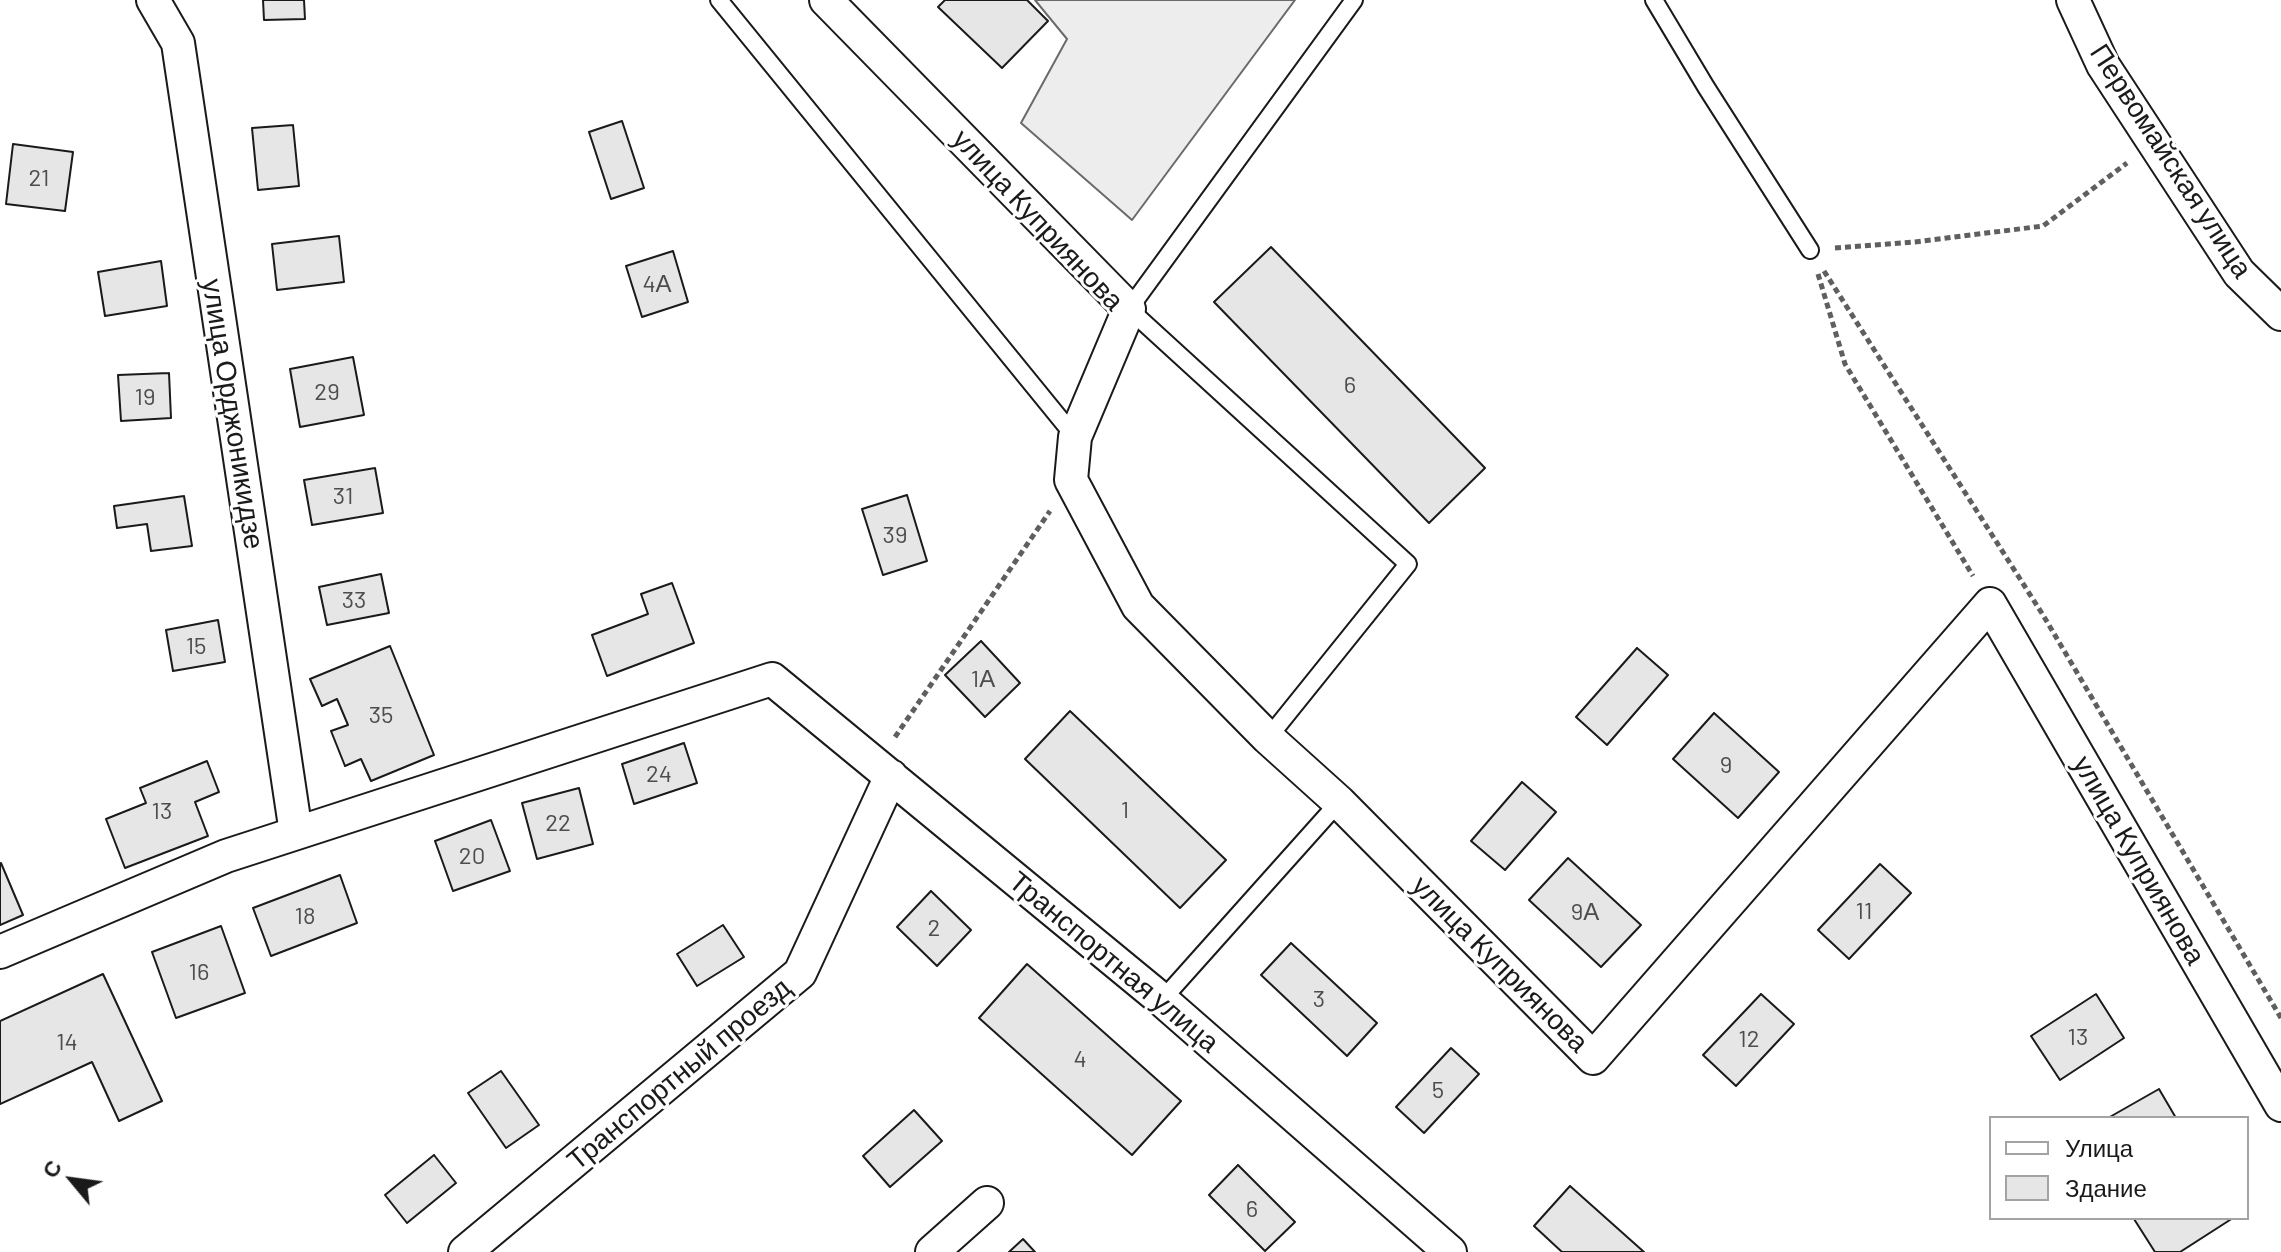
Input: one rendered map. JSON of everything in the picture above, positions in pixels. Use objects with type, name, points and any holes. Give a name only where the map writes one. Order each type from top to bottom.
[{"type":"street","name":"улица Орджоникидзе","points":[[153,0],[178,43],[296,833]]},
{"type":"street","name":"улица Куприянова","points":[[826,0],[1129,309],[1075,437],[1071,480],[1138,606],[1268,738],[1339,802],[1593,1058],[1990,604],[2281,1105]]},
{"type":"street","name":"Первомайская улица","points":[[2073,0],[2103,65],[2239,273],[2281,314]]},
{"type":"street","name":"Транспортная улица","points":[[296,833],[772,679],[1162,1000],[1450,1252]]},
{"type":"street","name":"Транспортный проезд","points":[[465,1252],[800,973],[884,770]]},
{"type":"street","points":[[0,952],[226,856],[296,833]]},
{"type":"street","points":[[932,1252],[987,1203]]},
{"type":"lane","points":[[719,0],[1075,437]]},
{"type":"lane","points":[[1268,738],[1408,564],[1129,309],[1354,0]]},
{"type":"lane","points":[[1654,0],[1810,250]]},
{"type":"lane","points":[[1162,1000],[1339,802]]},
{"type":"path","points":[[1990,604],[1845,364],[1810,250],[1915,242],[2043,226],[2154,143]]},
{"type":"path","points":[[884,770],[1071,480]]},
{"type":"shaded area","points":[[1035,0],[1295,0],[1132,220],[1021,123],[1067,39]]},
{"type":"building","points":[[263,0],[304,0],[305,19],[264,20]]},
{"type":"building","points":[[945,0],[1027,0],[1048,21],[1002,68],[938,7]]},
{"type":"building","points":[[622,121],[644,188],[611,199],[589,132]]},
{"type":"building","points":[[293,125],[299,186],[258,190],[252,128]]},
{"type":"building","points":[[13,144],[73,152],[65,211],[6,204]]},
{"type":"building","points":[[339,236],[344,282],[277,290],[272,244]]},
{"type":"building","points":[[1271,247],[1485,468],[1429,523],[1214,302]]},
{"type":"building","points":[[673,251],[688,302],[642,317],[626,266]]},
{"type":"building","points":[[161,261],[167,306],[105,316],[98,272]]},
{"type":"building","points":[[353,357],[364,415],[300,427],[290,369]]},
{"type":"building","points":[[169,373],[171,418],[121,421],[118,375]]},
{"type":"building","points":[[375,468],[383,513],[312,525],[304,480]]},
{"type":"building","points":[[907,495],[927,561],[883,575],[862,509]]},
{"type":"building","points":[[184,496],[192,546],[151,551],[147,524],[117,528],[114,506]]},
{"type":"building","points":[[381,574],[389,613],[327,625],[319,587]]},
{"type":"building","points":[[672,583],[694,643],[607,676],[592,635],[648,614],[641,594]]},
{"type":"building","points":[[218,620],[225,662],[173,671],[166,630]]},
{"type":"building","points":[[981,641],[1020,683],[985,717],[945,675]]},
{"type":"building","points":[[390,646],[434,755],[371,781],[361,759],[345,766],[331,731],[348,725],[337,699],[322,706],[310,679]]},
{"type":"building","points":[[1637,648],[1668,675],[1607,745],[1576,717]]},
{"type":"building","points":[[1070,711],[1226,860],[1180,908],[1025,759]]},
{"type":"building","points":[[1714,713],[1779,772],[1738,818],[1673,759]]},
{"type":"building","points":[[684,743],[697,783],[634,804],[622,764]]},
{"type":"building","points":[[207,761],[219,792],[195,802],[208,836],[125,868],[106,819],[146,803],[140,788]]},
{"type":"building","points":[[1522,782],[1556,812],[1505,870],[1471,841]]},
{"type":"building","points":[[579,788],[593,844],[537,859],[522,803]]},
{"type":"building","points":[[491,820],[510,871],[453,891],[435,841]]},
{"type":"building","points":[[1568,858],[1641,925],[1601,967],[1529,900]]},
{"type":"building","points":[[0,864],[23,915],[0,925]]},
{"type":"building","points":[[1880,864],[1911,893],[1849,959],[1818,930]]},
{"type":"building","points":[[340,875],[357,923],[271,956],[253,908]]},
{"type":"building","points":[[931,891],[971,930],[937,966],[897,927]]},
{"type":"building","points":[[723,925],[744,957],[697,986],[677,954]]},
{"type":"building","points":[[221,926],[245,993],[176,1018],[152,952]]},
{"type":"building","points":[[1291,943],[1377,1023],[1347,1056],[1261,975]]},
{"type":"building","points":[[1027,964],[1181,1101],[1132,1155],[979,1018]]},
{"type":"building","points":[[103,974],[162,1101],[119,1121],[92,1062],[0,1104],[0,1021]]},
{"type":"building","points":[[1761,994],[1794,1024],[1736,1086],[1703,1055]]},
{"type":"building","points":[[2096,994],[2124,1038],[2060,1080],[2031,1036]]},
{"type":"building","points":[[1451,1048],[1479,1074],[1424,1133],[1396,1107]]},
{"type":"building","points":[[501,1071],[539,1125],[506,1148],[468,1093]]},
{"type":"building","points":[[2159,1089],[2175,1116],[2112,1116]]},
{"type":"building","points":[[914,1110],[942,1141],[890,1187],[863,1156]]},
{"type":"building","points":[[434,1155],[456,1183],[407,1223],[385,1195]]},
{"type":"building","points":[[1238,1165],[1295,1222],[1265,1251],[1209,1195]]},
{"type":"building","points":[[1570,1186],[1644,1252],[1562,1252],[1534,1226]]},
{"type":"building","points":[[2135,1220],[2230,1220],[2180,1252],[2155,1252]]},
{"type":"building","points":[[1023,1239],[1035,1252],[1009,1252]]}]
